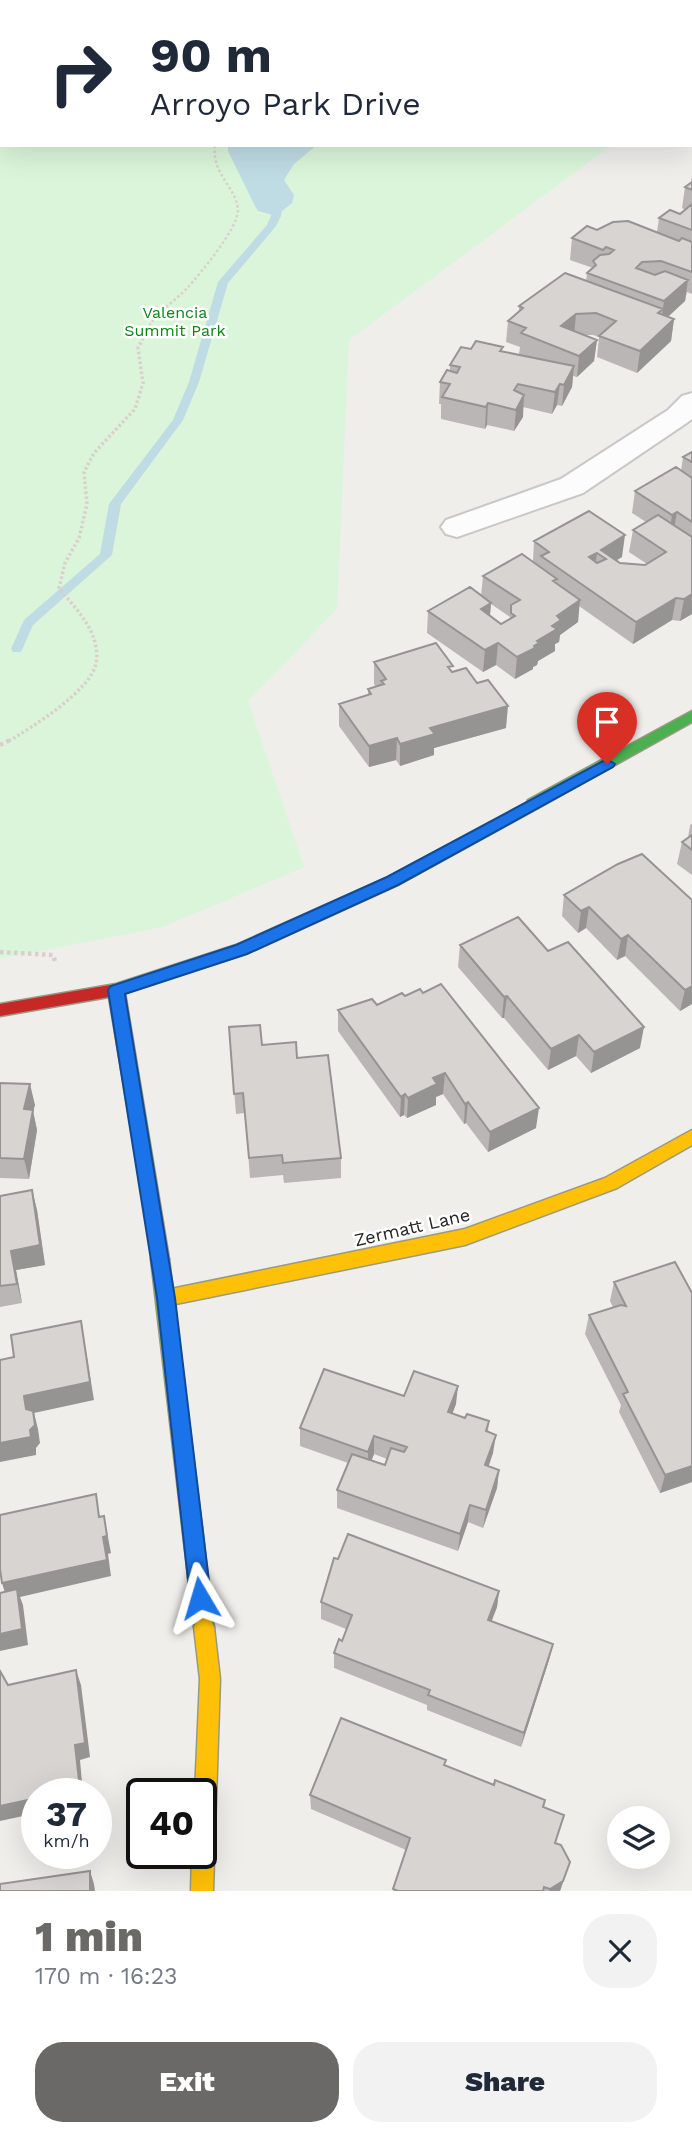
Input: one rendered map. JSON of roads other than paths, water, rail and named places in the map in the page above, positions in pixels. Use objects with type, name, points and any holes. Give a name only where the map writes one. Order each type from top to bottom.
[{"type":"street","points":[[457,527],[572,486],[678,416],[692,402]]},
{"type":"street","points":[[0,1010],[116,990],[242,949],[393,881],[692,716]]},
{"type":"street","points":[[116,990],[166,1298],[210,1679],[202,1891]]},
{"type":"street","name":"Zermatt Lane","points":[[166,1298],[464,1237],[611,1184],[692,1137]]},
{"type":"water","points":[[228,147],[315,147],[294,164],[284,180],[294,195],[292,203],[276,216],[258,211]]},
{"type":"waterway","points":[[17,649],[28,623],[106,555],[115,504],[178,420],[194,382],[223,282],[271,226],[276,216],[278,198]]},
{"type":"park label","name":"Valencia Summit Park","points":[[175,321]]}]
